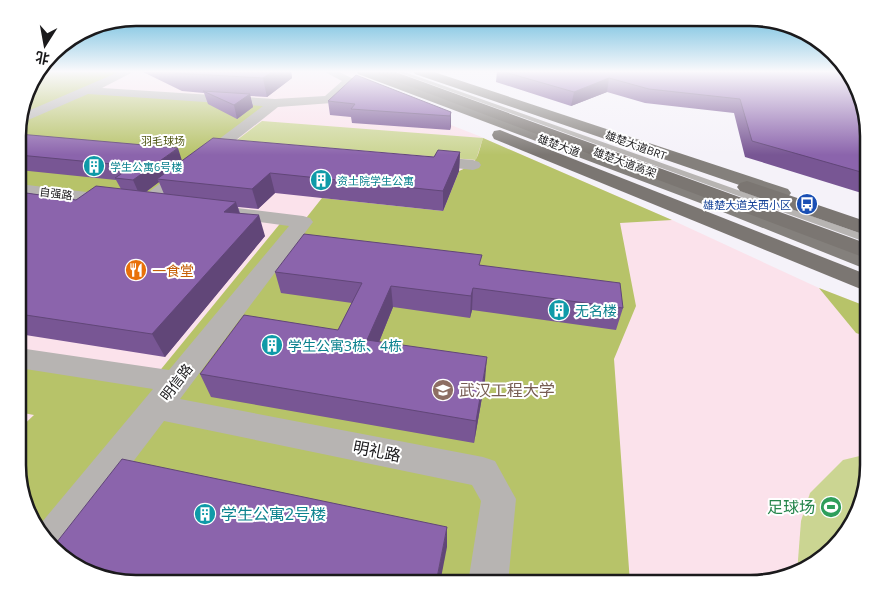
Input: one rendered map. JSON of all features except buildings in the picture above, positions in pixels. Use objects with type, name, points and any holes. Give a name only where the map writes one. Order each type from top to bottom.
[{"type":"highway","points":[[426,99],[455,116],[860,281]]},
{"type":"highway","name":"雄楚大道高架","points":[[456,99],[860,249]]},
{"type":"highway","name":"雄楚大道高架","points":[[490,99],[860,227]]},
{"type":"main road","name":"雄楚大道","points":[[435,99],[715,202],[860,260]]},
{"type":"main road","name":"雄楚大道","points":[[502,99],[860,219]]},
{"type":"street","points":[[28,116],[66,99]]},
{"type":"street","points":[[218,99],[275,103],[329,99]]},
{"type":"street","points":[[144,204],[275,103]]},
{"type":"street","points":[[222,143],[242,145]]},
{"type":"street","points":[[415,160],[472,165]]},
{"type":"street","name":"自强路","points":[[26,190],[172,207]]},
{"type":"street","name":"明信路","points":[[53,537],[303,222],[209,211]]},
{"type":"street","points":[[26,359],[177,382]]},
{"type":"street","name":"明礼路","points":[[157,407],[483,472],[499,499],[489,575]]},
{"type":"lane","name":"雄楚大道BRT","points":[[475,99],[860,237]]},
{"type":"shaded area","name":"武汉工程大学","points":[[33,99],[395,99],[407,108],[474,134],[672,220],[819,288],[860,304],[860,472],[854,500],[841,526],[822,548],[805,560],[778,571],[757,575],[136,575],[109,571],[52,536],[41,520],[28,486],[26,465],[26,136],[27,122]]},
{"type":"green space","name":"羽毛球场","points":[[33,99],[218,99],[275,103],[144,204],[26,190],[27,122]]},
{"type":"green space","points":[[262,121],[483,138],[476,160],[237,140]]},
{"type":"green space","points":[[474,134],[672,220],[620,223],[636,306],[614,359],[629,575],[136,575],[108,571],[87,563],[64,548],[53,537],[41,520],[28,486],[26,422],[34,415],[26,414],[26,359],[153,379],[283,220],[303,222],[322,198],[443,211],[459,171],[474,162],[483,138]]},
{"type":"green space","points":[[819,288],[860,304],[860,334],[856,333]]},
{"type":"green space","name":"足球场","points":[[860,456],[858,486],[848,514],[833,537],[822,548],[798,563],[801,521],[810,493],[843,460]]},
{"type":"place","name":"学生公寓6号楼","points":[[94,166]]},
{"type":"place","name":"资土院学生公寓","points":[[321,180]]},
{"type":"place","name":"雄楚大道关西小区","points":[[807,204]]},
{"type":"place","name":"一食堂","points":[[136,270]]},
{"type":"place","name":"无名楼","points":[[559,310]]},
{"type":"place","name":"学生公寓3栋、4栋","points":[[272,345]]},
{"type":"place","name":"武汉工程大学","points":[[443,390]]},
{"type":"place","name":"足球场","points":[[831,507]]},
{"type":"place","name":"学生公寓2号楼","points":[[205,514]]}]
